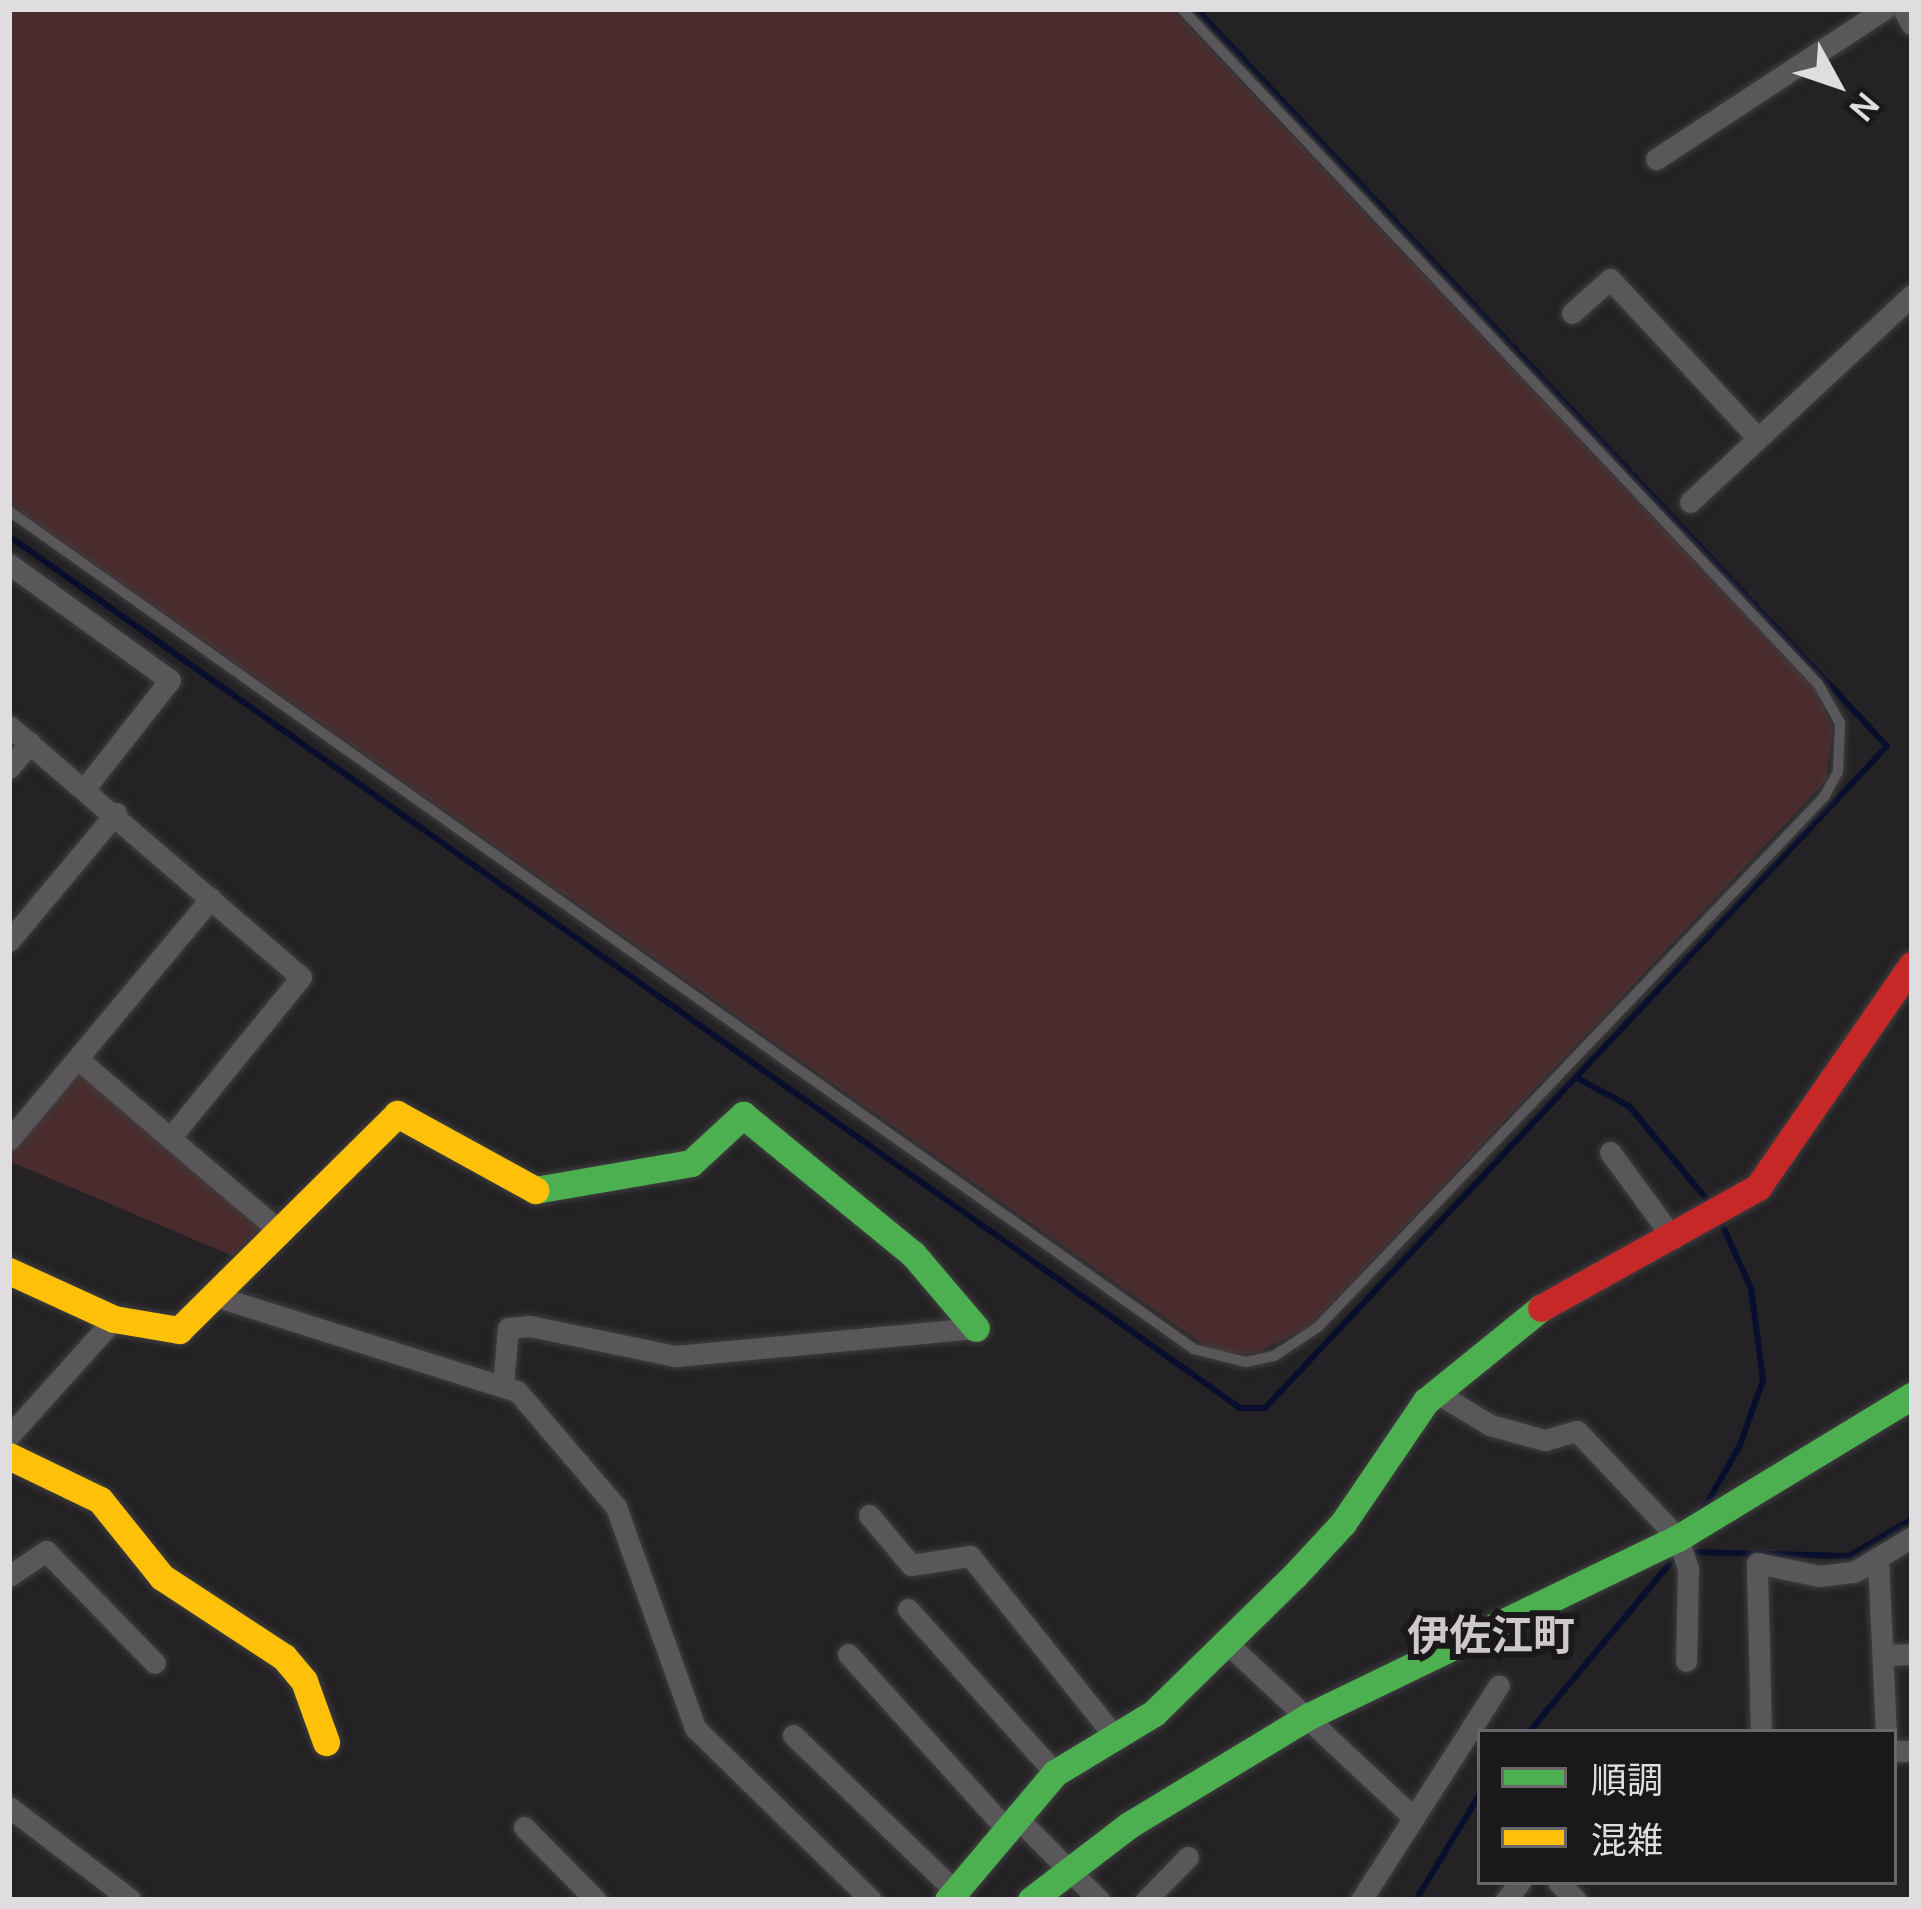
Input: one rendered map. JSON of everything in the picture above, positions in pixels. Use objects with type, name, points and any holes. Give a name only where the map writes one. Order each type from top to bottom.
[{"type":"street","points":[[1656,159],[1884,9]]},
{"type":"street","points":[[1903,9],[1912,26]]},
{"type":"street","points":[[1572,313],[1610,279],[1757,437]]},
{"type":"street","points":[[1690,502],[1912,295]]},
{"type":"street","points":[[9,564],[170,680],[85,788]]},
{"type":"street","points":[[9,726],[301,977],[170,1138]]},
{"type":"street","points":[[9,768],[30,743]]},
{"type":"street","points":[[9,941],[116,814]]},
{"type":"street","points":[[9,1140],[211,898]]},
{"type":"street","points":[[794,1735],[952,1896],[1015,1827],[1055,1773],[1115,1738],[1228,1644],[1343,1523],[1437,1393],[1526,1317],[1599,1270],[1673,1238],[1758,1187],[1912,965]]},
{"type":"street","points":[[79,1060],[281,1232]]},
{"type":"street","points":[[12,1278],[114,1319],[179,1330],[218,1297],[397,1114],[535,1190],[691,1163],[743,1115],[913,1254],[976,1328]]},
{"type":"street","points":[[1610,1152],[1673,1238]]},
{"type":"street","points":[[218,1297],[503,1385],[592,1471],[616,1507],[695,1728],[871,1900]]},
{"type":"street","points":[[9,1436],[114,1319]]},
{"type":"street","points":[[503,1385],[508,1328],[530,1325],[674,1356],[976,1328]]},
{"type":"street","points":[[1437,1393],[1490,1426],[1545,1440],[1576,1431],[1678,1538],[1688,1568],[1686,1661]]},
{"type":"street","points":[[1031,1900],[1129,1825],[1307,1718],[1678,1538],[1841,1446],[1912,1396]]},
{"type":"street","points":[[9,1456],[100,1500],[163,1577],[284,1658],[304,1682],[326,1742]]},
{"type":"street","points":[[869,1515],[911,1565],[970,1556],[1115,1738]]},
{"type":"street","points":[[1761,1729],[1757,1563],[1819,1576],[1854,1572],[1912,1537]]},
{"type":"street","points":[[9,1576],[46,1551],[155,1663]]},
{"type":"street","points":[[1878,1558],[1886,1729]]},
{"type":"street","points":[[908,1609],[1055,1773]]},
{"type":"street","points":[[1228,1644],[1414,1816]]},
{"type":"street","points":[[848,1654],[1015,1827],[1099,1900]]},
{"type":"street","points":[[1882,1655],[1912,1654]]},
{"type":"street","points":[[1361,1900],[1499,1685]]},
{"type":"street","points":[[9,1807],[131,1900]]},
{"type":"street","points":[[524,1827],[596,1900]]},
{"type":"street","points":[[1146,1900],[1188,1857]]},
{"type":"lane","points":[[9,511],[1194,1349],[1246,1362],[1274,1356],[1318,1327],[1825,797],[1838,772],[1840,723],[1818,684],[1182,9]]},
{"type":"shaded area","points":[[9,9],[1172,9],[1815,689],[1833,728],[1826,781],[1310,1326],[1254,1354],[1213,1351],[9,504]]},
{"type":"shaded area","points":[[78,1073],[263,1228],[233,1256],[9,1161],[9,1150]]},
{"type":"waterway","points":[[9,536],[1240,1408],[1265,1408],[1887,746],[1196,9]]},
{"type":"waterway","points":[[1579,1079],[1629,1106],[1709,1202]]},
{"type":"waterway","points":[[1702,1512],[1740,1445],[1763,1380],[1751,1288],[1719,1218]]},
{"type":"waterway","points":[[1690,1552],[1849,1556],[1912,1519]]},
{"type":"waterway","points":[[1532,1729],[1677,1555]]},
{"type":"waterway","points":[[1416,1900],[1477,1799]]},
{"type":"traffic: fast","points":[[535,1190],[691,1163],[743,1115],[913,1254],[976,1328]]},
{"type":"traffic: fast","points":[[948,1900],[1055,1773],[1154,1713],[1295,1575],[1343,1523],[1426,1401],[1541,1308]]},
{"type":"traffic: fast","points":[[1031,1900],[1129,1825],[1307,1717],[1678,1538],[1912,1396]]},
{"type":"traffic: slow","points":[[9,1271],[114,1319],[179,1330],[397,1114],[535,1190]]},
{"type":"traffic: slow","points":[[9,1456],[100,1500],[162,1577],[284,1657],[304,1681],[326,1742]]},
{"type":"traffic: jam","points":[[1541,1308],[1758,1187],[1912,965]]},
{"type":"district","name":"伊佐江町","points":[[1491,1634]]}]
